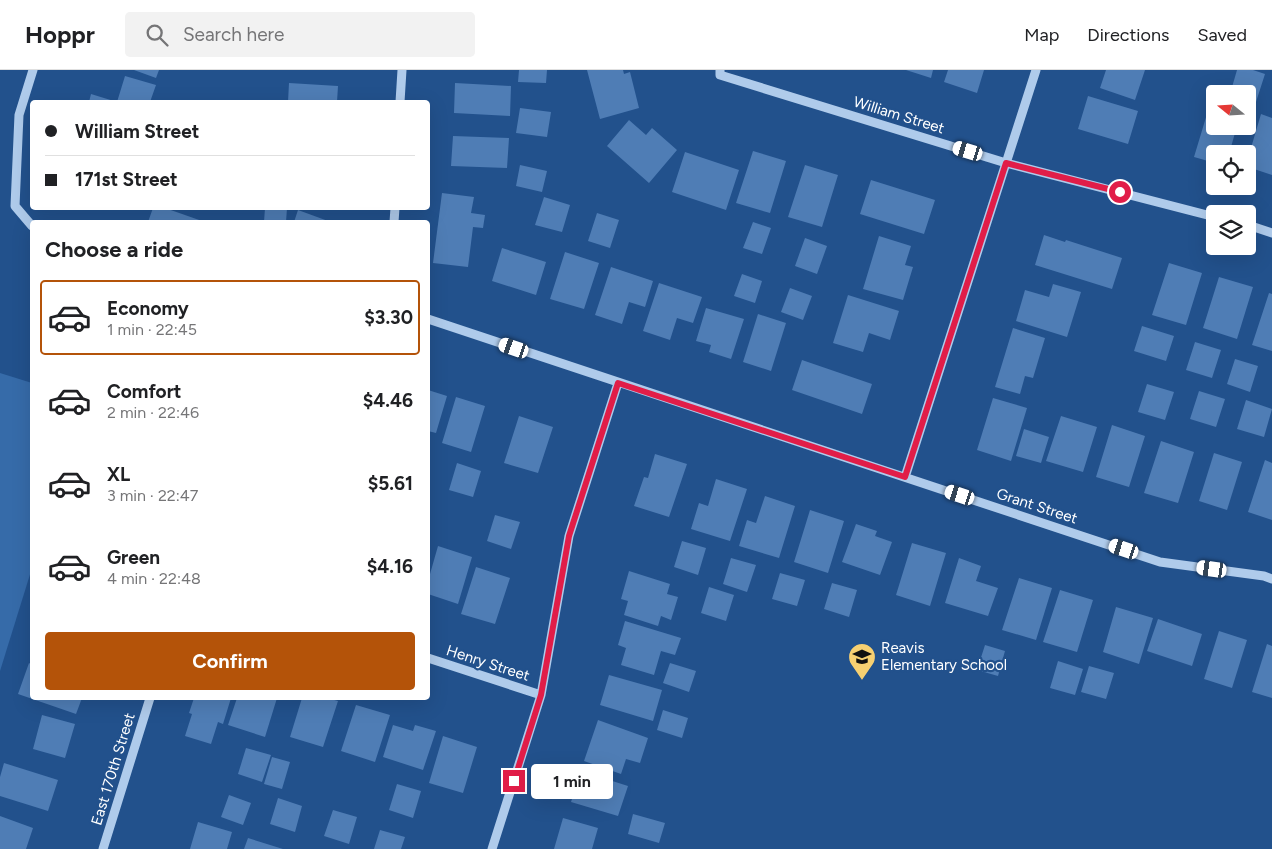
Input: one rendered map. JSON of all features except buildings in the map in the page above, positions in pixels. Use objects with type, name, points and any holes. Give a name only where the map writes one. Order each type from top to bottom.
[{"type":"street","points":[[30,224],[14,206],[19,116],[33,70]]},
{"type":"street","points":[[400,100],[402,70]]},
{"type":"street","points":[[905,477],[1036,70]]},
{"type":"street","name":"William Street","points":[[720,73],[1006,163],[1206,215]]},
{"type":"street","points":[[1256,228],[1272,233]]},
{"type":"street","name":"Grant Street","points":[[430,320],[1160,562],[1264,576],[1272,579]]},
{"type":"street","points":[[492,849],[541,695],[569,536],[618,383]]},
{"type":"street","name":"Henry Street","points":[[430,659],[541,695]]},
{"type":"street","name":"East 170th Street","points":[[103,849],[149,700]]},
{"type":"shaded area","points":[[0,373],[30,382],[30,574],[0,671]]},
{"type":"place","name":"Reavis Elementary School","points":[[862,681]]},
{"type":"route","points":[[514,781],[541,695],[569,536],[618,383],[905,477],[1006,163],[1120,192]]}]
